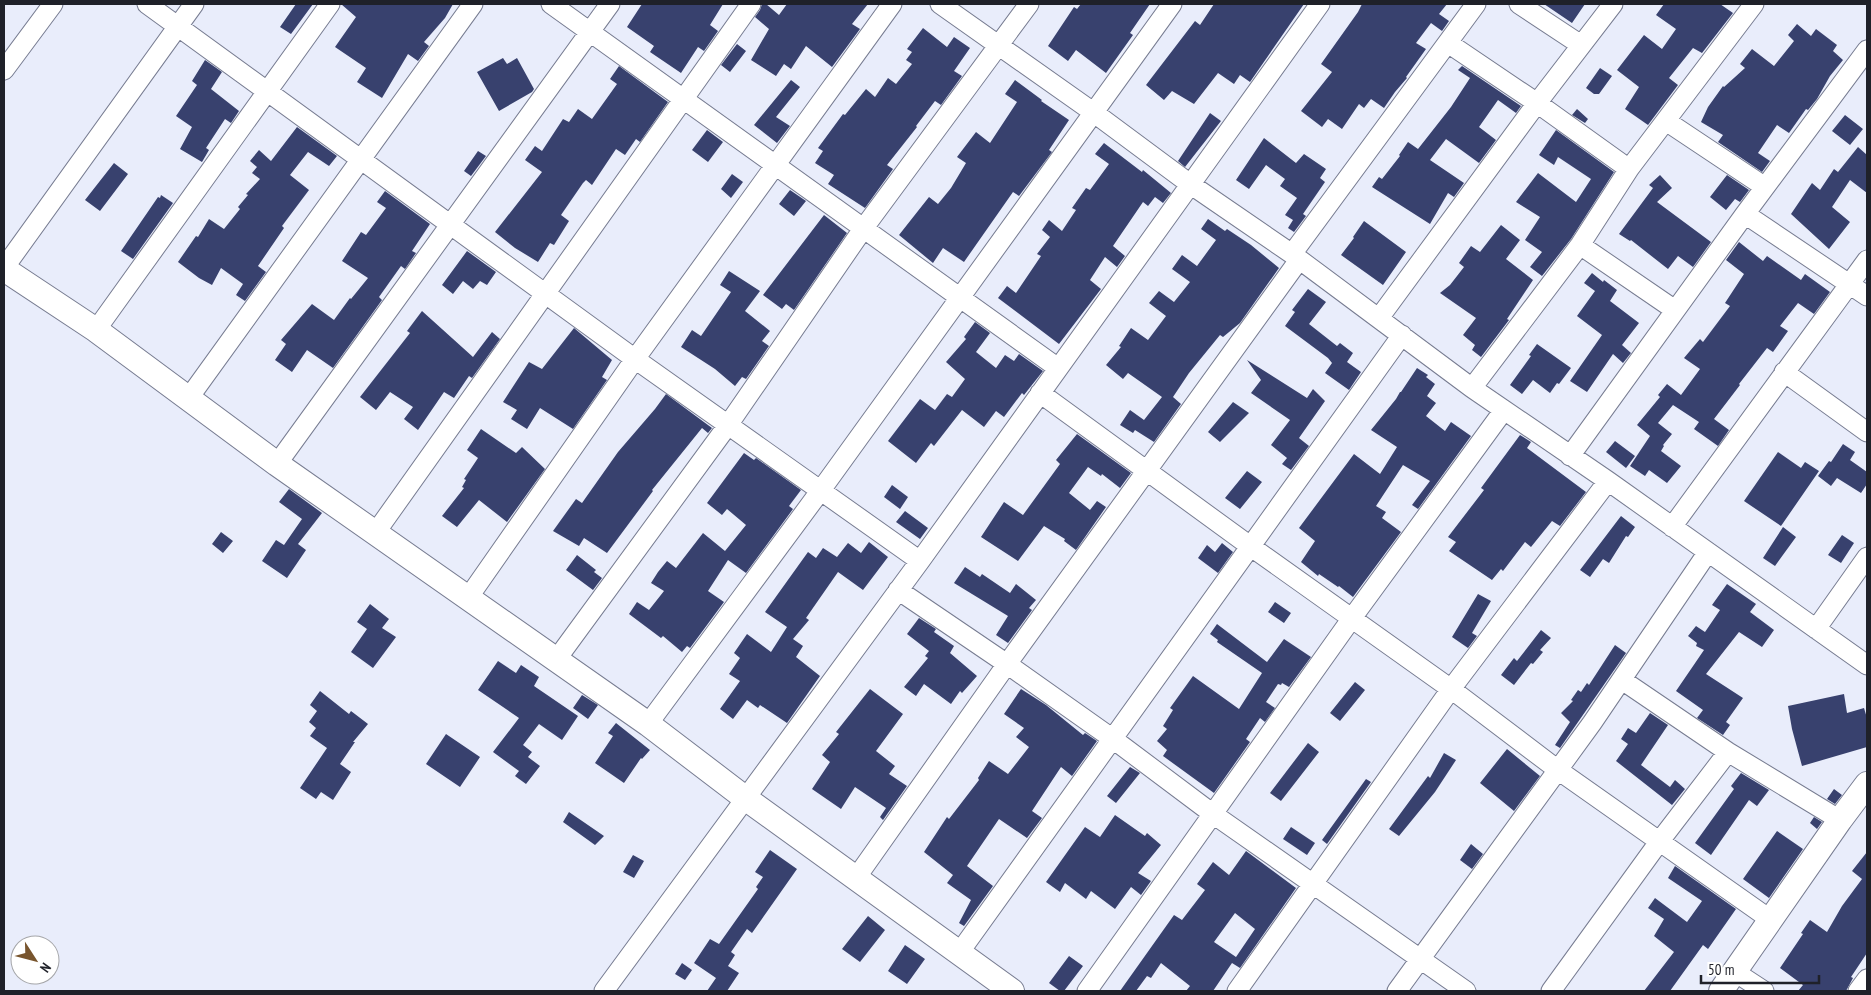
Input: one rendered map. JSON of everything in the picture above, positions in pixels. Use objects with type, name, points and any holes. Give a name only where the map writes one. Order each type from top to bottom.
[{"type":"main road","points":[[4,268],[96,330],[277,464],[648,724],[745,798],[1012,991]]},
{"type":"main road","points":[[1722,991],[1867,784]]},
{"type":"street","points":[[4,70],[53,4]]},
{"type":"street","points":[[147,4],[636,359],[920,560]]},
{"type":"street","points":[[4,268],[194,4]]},
{"type":"street","points":[[96,330],[330,4]]},
{"type":"street","points":[[188,399],[473,4]]},
{"type":"street","points":[[551,4],[1058,368]]},
{"type":"street","points":[[277,464],[610,4]]},
{"type":"street","points":[[376,532],[751,4]]},
{"type":"street","points":[[468,598],[636,359],[892,4]]},
{"type":"street","points":[[940,4],[1295,257],[1472,388],[1608,480],[1867,665]]},
{"type":"street","points":[[556,660],[728,425],[864,229],[1029,4]]},
{"type":"street","points":[[648,724],[821,490],[1172,4]]},
{"type":"street","points":[[604,991],[920,560],[1320,4]]},
{"type":"street","points":[[856,878],[1476,4]]},
{"type":"street","points":[[1519,4],[1582,44]]},
{"type":"street","points":[[1379,318],[1537,103],[1613,4]]},
{"type":"street","points":[[1472,388],[1580,245],[1628,168],[1754,4]]},
{"type":"street","points":[[1448,43],[1628,168]]},
{"type":"street","points":[[1570,456],[1745,214],[1867,50]]},
{"type":"street","points":[[1666,121],[1765,188]]},
{"type":"street","points":[[1745,214],[1867,296]]},
{"type":"street","points":[[1580,245],[1675,310]]},
{"type":"street","points":[[1672,527],[1867,260]]},
{"type":"street","points":[[959,953],[1402,335]]},
{"type":"street","points":[[1784,372],[1867,432]]},
{"type":"street","points":[[1040,393],[1451,689],[1558,770],[1771,920]]},
{"type":"street","points":[[1087,991],[1352,618],[1504,410]]},
{"type":"street","points":[[1237,991],[1314,885],[1451,689],[1608,480]]},
{"type":"street","points":[[1397,991],[1622,680],[1708,552]]},
{"type":"street","points":[[1816,629],[1867,557]]},
{"type":"street","points":[[898,590],[1007,664],[1113,739],[1213,814],[1419,960],[1466,991]]},
{"type":"street","points":[[1622,680],[1728,752],[1840,820]]},
{"type":"street","points":[[1551,991],[1659,842],[1728,752]]},
{"type":"street","points":[[1735,972],[1764,991]]},
{"type":"street","points":[[1858,991],[1867,979]]},
{"type":"building","points":[[296,4],[313,4],[291,34],[280,27]]},
{"type":"building","points":[[341,4],[453,4],[445,18],[424,42],[429,46],[418,61],[408,54],[382,98],[357,82],[366,68],[335,47],[356,17]]},
{"type":"building","points":[[642,4],[723,4],[710,25],[718,31],[704,51],[698,47],[681,73],[650,52],[654,46],[627,27]]},
{"type":"building","points":[[762,4],[766,4],[779,15],[787,4],[868,4],[852,24],[860,29],[832,67],[806,46],[791,69],[784,64],[776,76],[751,60],[769,29],[755,17]]},
{"type":"building","points":[[1081,4],[1150,4],[1130,33],[1133,35],[1106,73],[1076,50],[1068,61],[1048,46],[1074,7],[1077,9]]},
{"type":"building","points":[[1214,4],[1304,4],[1250,82],[1240,75],[1234,84],[1218,73],[1194,104],[1172,91],[1164,100],[1146,85],[1195,21],[1200,25]]},
{"type":"building","points":[[1362,4],[1447,4],[1439,14],[1449,21],[1442,31],[1431,23],[1416,43],[1426,49],[1384,108],[1371,99],[1364,108],[1359,104],[1342,129],[1328,119],[1322,127],[1301,111],[1332,72],[1321,64]]},
{"type":"building","points":[[1544,4],[1585,4],[1572,23]]},
{"type":"building","points":[[1664,4],[1720,4],[1733,13],[1702,53],[1693,48],[1669,78],[1678,85],[1648,125],[1625,109],[1639,87],[1617,70],[1644,35],[1662,49],[1676,29],[1656,15]]},
{"type":"building","points":[[1797,24],[1811,36],[1816,29],[1837,45],[1833,51],[1843,60],[1830,76],[1817,99],[1808,110],[1806,109],[1789,133],[1777,125],[1758,153],[1770,161],[1762,172],[1718,142],[1723,135],[1701,122],[1708,107],[1723,86],[1745,68],[1740,64],[1752,49],[1774,66],[1794,41],[1788,35]]},
{"type":"building","points":[[923,28],[947,47],[954,37],[970,48],[954,71],[962,76],[941,105],[935,101],[887,165],[893,169],[865,208],[828,184],[834,175],[815,163],[823,151],[818,148],[843,114],[845,115],[866,89],[875,97],[888,78],[896,84],[912,64],[906,60],[912,52],[907,49]]},
{"type":"building","points":[[737,44],[746,51],[730,72],[721,65]]},
{"type":"building","points":[[503,58],[507,64],[517,58],[534,89],[499,111],[477,72]]},
{"type":"building","points":[[205,60],[222,72],[211,89],[239,111],[231,123],[225,119],[206,148],[209,150],[202,162],[180,149],[192,127],[176,116],[197,85],[192,81]]},
{"type":"building","points":[[619,66],[668,102],[640,142],[636,139],[625,155],[616,149],[592,185],[586,180],[583,183],[561,215],[569,221],[554,245],[550,243],[538,262],[515,248],[495,232],[542,172],[525,160],[535,146],[542,151],[563,119],[569,122],[578,109],[592,119],[617,84],[610,79]]},
{"type":"building","points":[[1462,66],[1521,106],[1516,113],[1498,100],[1479,127],[1496,140],[1479,163],[1446,139],[1430,160],[1464,183],[1454,197],[1448,193],[1430,224],[1372,187],[1379,177],[1382,179],[1400,156],[1408,142],[1418,149],[1451,107],[1470,78],[1458,70]]},
{"type":"building","points":[[1600,68],[1612,76],[1599,94],[1594,94],[1586,88]]},
{"type":"building","points":[[791,80],[800,87],[776,117],[790,126],[777,143],[754,125]]},
{"type":"building","points":[[1015,80],[1069,120],[1049,150],[1052,152],[1019,196],[1013,192],[964,262],[943,248],[933,263],[899,235],[929,197],[938,204],[951,188],[966,163],[957,157],[976,132],[990,143],[1017,102],[1005,94]]},
{"type":"building","points":[[1577,109],[1588,119],[1585,123],[1572,115]]},
{"type":"building","points":[[1210,113],[1221,121],[1185,167],[1178,161]]},
{"type":"building","points":[[1845,115],[1863,129],[1850,145],[1832,131]]},
{"type":"building","points":[[297,127],[337,156],[329,166],[308,152],[290,175],[309,190],[282,226],[284,228],[258,266],[266,272],[245,301],[236,295],[243,284],[221,268],[212,285],[178,262],[196,236],[198,237],[209,219],[224,229],[240,209],[238,207],[248,195],[246,194],[260,179],[252,173],[257,167],[250,161],[259,150],[271,161]]},
{"type":"building","points":[[707,130],[723,142],[708,162],[692,150]]},
{"type":"building","points":[[1556,130],[1614,172],[1571,239],[1542,276],[1530,267],[1542,252],[1525,240],[1540,217],[1516,202],[1538,173],[1576,202],[1591,179],[1558,157],[1554,165],[1539,155]]},
{"type":"building","points":[[1264,138],[1296,163],[1304,154],[1326,169],[1320,178],[1325,182],[1303,214],[1306,216],[1294,232],[1288,228],[1293,220],[1285,215],[1297,198],[1280,186],[1285,179],[1266,165],[1249,189],[1236,180]]},
{"type":"building","points":[[1104,143],[1142,172],[1143,170],[1171,193],[1163,203],[1155,197],[1148,206],[1143,202],[1113,246],[1125,256],[1117,267],[1105,257],[1090,280],[1101,289],[1059,344],[998,298],[1007,286],[1016,293],[1041,256],[1037,254],[1050,237],[1042,230],[1049,220],[1062,231],[1076,210],[1072,208],[1086,188],[1090,190],[1109,164],[1095,154]]},
{"type":"building","points":[[1858,147],[1867,155],[1867,193],[1850,180],[1832,207],[1850,222],[1829,249],[1791,214],[1812,183],[1820,190],[1834,169],[1838,172]]},
{"type":"building","points":[[478,151],[486,156],[471,176],[464,171]]},
{"type":"building","points":[[114,163],[128,174],[100,211],[85,200]]},
{"type":"building","points":[[732,174],[743,182],[731,198],[721,189]]},
{"type":"building","points":[[1660,175],[1672,188],[1657,202],[1711,242],[1693,267],[1678,256],[1668,269],[1631,240],[1619,234],[1653,188],[1649,185]]},
{"type":"building","points":[[1727,175],[1749,190],[1740,202],[1735,199],[1726,210],[1710,197]]},
{"type":"building","points":[[790,190],[806,201],[794,216],[779,204]]},
{"type":"building","points":[[385,191],[430,224],[412,251],[416,253],[405,269],[401,266],[379,297],[382,300],[333,368],[307,350],[292,372],[275,360],[286,344],[281,340],[312,304],[334,320],[368,278],[342,261],[361,232],[366,235],[386,208],[377,202]]},
{"type":"building","points":[[161,195],[173,203],[133,259],[121,251]]},
{"type":"building","points":[[824,215],[847,233],[794,310],[786,304],[782,309],[763,295]]},
{"type":"building","points":[[1208,219],[1251,245],[1279,268],[1240,323],[1223,337],[1220,335],[1189,373],[1173,397],[1181,404],[1154,442],[1135,430],[1133,433],[1120,425],[1130,410],[1144,420],[1162,397],[1128,373],[1123,379],[1106,365],[1121,347],[1119,346],[1131,328],[1148,340],[1166,316],[1149,303],[1159,291],[1174,302],[1190,282],[1172,269],[1182,255],[1197,266],[1216,240],[1201,229]]},
{"type":"building","points":[[1364,221],[1406,252],[1383,285],[1341,255]]},
{"type":"building","points":[[1501,225],[1520,240],[1506,259],[1533,280],[1507,319],[1509,320],[1481,357],[1472,350],[1475,345],[1463,335],[1476,318],[1440,293],[1450,285],[1464,267],[1459,263],[1471,246],[1480,252]]},
{"type":"building","points":[[1739,242],[1763,261],[1767,256],[1801,280],[1805,274],[1830,292],[1814,314],[1798,303],[1780,326],[1788,331],[1773,352],[1767,348],[1714,419],[1729,430],[1718,446],[1694,429],[1699,422],[1673,405],[1658,423],[1672,434],[1663,445],[1661,451],[1681,466],[1667,483],[1649,470],[1645,476],[1630,466],[1650,436],[1637,425],[1660,397],[1658,395],[1667,384],[1681,395],[1700,369],[1684,358],[1700,339],[1703,342],[1730,306],[1725,303],[1744,274],[1726,260]]},
{"type":"building","points":[[467,251],[496,272],[487,285],[480,281],[473,289],[463,281],[453,294],[442,285]]},
{"type":"building","points":[[729,271],[760,291],[745,311],[770,331],[762,341],[769,346],[746,379],[742,377],[735,386],[715,369],[681,347],[692,330],[701,336],[731,292],[720,285]]},
{"type":"building","points":[[1592,273],[1617,290],[1610,301],[1639,323],[1622,345],[1631,353],[1623,363],[1613,354],[1587,392],[1570,381],[1602,335],[1577,316],[1595,291],[1584,283]]},
{"type":"building","points":[[1308,289],[1326,302],[1309,324],[1337,346],[1340,343],[1353,353],[1347,362],[1361,372],[1349,390],[1325,373],[1332,363],[1328,358],[1285,326],[1295,312],[1292,310]]},
{"type":"building","points":[[422,311],[473,357],[492,332],[500,339],[472,378],[469,376],[454,398],[444,392],[418,430],[404,419],[413,407],[390,392],[376,410],[360,397],[410,333],[407,331]]},
{"type":"building","points":[[975,322],[990,333],[976,352],[996,368],[1005,355],[1014,361],[1019,354],[1043,371],[1024,395],[1022,393],[1004,417],[996,411],[984,427],[962,410],[934,446],[931,443],[916,463],[888,441],[920,399],[935,410],[947,394],[952,397],[965,379],[946,362],[966,339],[964,337]]},
{"type":"building","points":[[574,328],[612,360],[602,377],[607,380],[573,429],[540,408],[527,429],[511,419],[517,410],[503,402],[529,362],[542,369]]},
{"type":"building","points":[[1537,344],[1571,368],[1550,393],[1533,380],[1522,394],[1510,385],[1531,356],[1529,355]]},
{"type":"building","points":[[1247,360],[1307,398],[1313,389],[1325,401],[1299,438],[1309,446],[1291,470],[1282,464],[1287,458],[1271,445],[1290,420],[1251,393],[1261,380]]},
{"type":"building","points":[[1417,368],[1428,375],[1426,377],[1435,384],[1427,396],[1436,403],[1426,416],[1445,431],[1451,422],[1471,436],[1418,509],[1412,505],[1430,481],[1403,465],[1376,506],[1386,512],[1382,518],[1401,532],[1353,597],[1319,574],[1318,576],[1301,562],[1315,541],[1299,528],[1354,454],[1380,474],[1397,447],[1371,430],[1396,399]]},
{"type":"building","points":[[666,394],[712,428],[708,433],[702,428],[652,490],[607,553],[584,538],[579,546],[553,531],[576,499],[582,503],[618,452]]},
{"type":"building","points":[[1233,402],[1249,413],[1220,442],[1208,432]]},
{"type":"building","points":[[481,429],[516,453],[522,447],[545,469],[507,522],[479,500],[457,527],[442,516],[464,488],[462,487],[466,480],[464,479],[478,458],[467,450]]},
{"type":"building","points":[[1077,434],[1131,473],[1120,488],[1102,474],[1101,476],[1088,467],[1069,493],[1090,510],[1097,501],[1106,507],[1076,550],[1064,541],[1065,539],[1044,526],[1018,561],[981,537],[1004,502],[1023,515],[1060,464],[1056,460]]},
{"type":"building","points":[[1520,435],[1531,442],[1527,448],[1586,492],[1560,526],[1552,521],[1531,547],[1525,542],[1503,571],[1501,569],[1492,580],[1449,551],[1456,542],[1448,537],[1484,490],[1481,488]]},
{"type":"building","points":[[1615,441],[1635,456],[1626,468],[1606,452]]},
{"type":"building","points":[[1843,444],[1855,452],[1850,460],[1867,472],[1867,484],[1861,493],[1837,478],[1831,486],[1818,476],[1829,461],[1831,462]]},
{"type":"building","points":[[1778,452],[1801,468],[1805,462],[1819,471],[1781,526],[1744,501]]},
{"type":"building","points":[[744,453],[754,460],[756,458],[801,490],[789,506],[793,509],[746,573],[728,560],[708,591],[724,602],[690,648],[687,646],[682,652],[663,636],[661,638],[629,614],[637,602],[649,610],[664,591],[651,583],[658,572],[667,561],[676,568],[703,533],[725,551],[746,525],[727,509],[722,515],[707,503]]},
{"type":"building","points":[[1247,471],[1262,482],[1240,509],[1225,498]]},
{"type":"building","points":[[892,485],[908,497],[900,509],[884,497]]},
{"type":"building","points":[[289,489],[322,513],[298,544],[306,550],[287,578],[262,561],[276,540],[284,545],[302,519],[279,502]]},
{"type":"building","points":[[905,511],[928,528],[920,539],[896,522]]},
{"type":"building","points":[[1621,516],[1635,527],[1628,537],[1626,536],[1609,563],[1603,559],[1590,577],[1580,570]]},
{"type":"building","points":[[1783,527],[1796,537],[1775,566],[1763,558]]},
{"type":"building","points":[[221,532],[233,541],[223,553],[212,544]]},
{"type":"building","points":[[1842,535],[1854,543],[1841,563],[1828,555]]},
{"type":"building","points":[[869,542],[888,557],[863,590],[838,572],[806,618],[809,620],[793,639],[803,646],[796,657],[820,676],[787,723],[760,705],[758,708],[747,700],[733,719],[720,709],[740,681],[729,674],[740,658],[734,653],[747,634],[771,652],[787,627],[765,612],[808,552],[816,558],[823,548],[837,557],[848,543],[861,553]]},
{"type":"building","points":[[1222,543],[1233,552],[1218,573],[1198,558],[1207,545],[1215,552]]},
{"type":"building","points":[[577,555],[596,570],[594,572],[602,578],[593,590],[566,570]]},
{"type":"building","points":[[965,567],[980,577],[982,574],[1010,593],[1016,584],[1036,600],[1029,608],[1032,610],[1008,643],[996,635],[1008,616],[954,583]]},
{"type":"building","points":[[1727,584],[1756,604],[1750,612],[1774,630],[1762,647],[1739,632],[1706,674],[1743,698],[1726,722],[1730,725],[1723,735],[1697,718],[1703,710],[1676,691],[1704,650],[1696,646],[1697,643],[1688,636],[1696,626],[1705,632],[1720,610],[1712,605]]},
{"type":"building","points":[[1478,594],[1491,601],[1472,633],[1477,636],[1468,648],[1452,637]]},
{"type":"building","points":[[1275,602],[1291,613],[1284,623],[1268,612]]},
{"type":"building","points":[[370,604],[389,619],[382,628],[396,637],[373,668],[351,652],[367,629],[357,622]]},
{"type":"building","points":[[919,618],[936,629],[934,632],[954,646],[950,653],[977,676],[962,693],[960,691],[951,704],[924,684],[916,696],[904,687],[928,658],[925,656],[929,651],[907,634]]},
{"type":"building","points":[[1217,624],[1267,662],[1284,639],[1311,657],[1289,687],[1282,683],[1281,685],[1278,684],[1266,702],[1275,708],[1265,722],[1260,718],[1246,739],[1250,742],[1214,793],[1163,756],[1167,750],[1157,741],[1167,729],[1163,726],[1173,710],[1170,708],[1193,676],[1239,709],[1262,673],[1217,642],[1218,640],[1210,634]]},
{"type":"building","points":[[1541,630],[1551,638],[1540,650],[1543,652],[1533,664],[1531,663],[1514,685],[1501,675],[1514,658],[1517,661]]},
{"type":"building","points":[[1615,645],[1626,653],[1560,748],[1555,745],[1570,722],[1561,713],[1573,701],[1571,700],[1578,690],[1581,692],[1587,683],[1589,685]]},
{"type":"building","points":[[498,661],[516,673],[521,665],[539,677],[534,686],[578,716],[562,740],[539,724],[523,745],[532,752],[528,757],[540,766],[526,784],[515,776],[519,771],[493,752],[519,718],[478,690]]},
{"type":"building","points":[[1355,682],[1365,690],[1340,721],[1330,713]]},
{"type":"building","points":[[870,689],[903,714],[876,751],[895,766],[889,774],[907,786],[883,820],[880,817],[886,808],[855,787],[841,809],[812,789],[830,762],[822,755],[839,734],[836,732]]},
{"type":"building","points":[[1021,689],[1046,705],[1083,735],[1085,733],[1097,741],[1072,776],[1061,767],[1032,811],[1042,818],[1027,838],[999,819],[967,866],[993,886],[964,926],[959,923],[971,900],[947,883],[953,875],[924,852],[947,817],[949,819],[979,780],[978,778],[989,761],[1008,774],[1029,747],[1016,737],[1024,728],[1004,714]]},
{"type":"building","points":[[320,691],[349,714],[351,711],[368,724],[353,742],[355,742],[340,764],[351,772],[333,800],[321,792],[316,799],[300,788],[327,748],[310,736],[316,728],[309,722],[317,711],[310,705]]},
{"type":"building","points":[[1844,694],[1847,713],[1864,708],[1867,718],[1867,747],[1802,766],[1788,706]]},
{"type":"building","points":[[582,695],[598,705],[588,719],[573,708]]},
{"type":"building","points":[[1650,713],[1668,725],[1641,765],[1670,787],[1675,780],[1685,789],[1672,805],[1616,761],[1628,744],[1621,739],[1628,728],[1636,733]]},
{"type":"building","points":[[616,723],[650,750],[641,758],[624,783],[595,763],[613,736],[608,733]]},
{"type":"building","points":[[446,734],[480,757],[460,787],[426,764]]},
{"type":"building","points":[[1308,743],[1319,752],[1281,801],[1270,793]]},
{"type":"building","points":[[1507,749],[1540,776],[1514,811],[1480,783]]},
{"type":"building","points":[[1444,753],[1456,760],[1435,792],[1399,836],[1389,829],[1428,776],[1430,778]]},
{"type":"building","points":[[1130,767],[1140,773],[1116,803],[1107,796]]},
{"type":"building","points":[[1741,773],[1769,790],[1757,806],[1749,800],[1711,855],[1695,843],[1734,789],[1731,786]]},
{"type":"building","points":[[1366,779],[1371,782],[1327,844],[1322,840]]},
{"type":"building","points":[[1834,789],[1842,795],[1835,804],[1827,799]]},
{"type":"building","points":[[569,812],[604,836],[595,845],[563,822]]},
{"type":"building","points":[[1115,815],[1145,836],[1147,833],[1161,845],[1138,873],[1151,881],[1141,895],[1131,887],[1115,909],[1091,891],[1086,899],[1065,883],[1060,892],[1046,882],[1085,827],[1100,837]]},
{"type":"building","points":[[1814,817],[1822,822],[1817,829],[1810,823]]},
{"type":"building","points":[[1291,827],[1315,843],[1307,855],[1283,839]]},
{"type":"building","points":[[1777,831],[1803,849],[1769,898],[1743,879]]},
{"type":"building","points":[[1471,844],[1483,854],[1472,869],[1460,860]]},
{"type":"building","points":[[770,850],[797,869],[752,933],[747,929],[731,952],[735,955],[728,966],[739,973],[727,991],[707,991],[716,978],[694,963],[710,939],[719,944],[758,889],[756,887],[763,877],[755,872]]},
{"type":"building","points":[[1246,851],[1296,888],[1240,968],[1232,963],[1213,991],[1186,991],[1190,986],[1161,963],[1151,978],[1147,976],[1136,991],[1120,991],[1174,915],[1182,920],[1205,890],[1197,884],[1213,862],[1229,875]],"holes":[[[1235,913],[1255,929],[1236,957],[1214,942]]]},
{"type":"building","points":[[1867,852],[1867,953],[1851,977],[1853,978],[1846,991],[1798,991],[1803,985],[1780,968],[1810,920],[1827,932],[1842,906],[1862,879],[1852,871]]},
{"type":"building","points":[[633,855],[644,861],[634,878],[623,872]]},
{"type":"building","points":[[1675,866],[1736,909],[1708,949],[1703,945],[1670,991],[1644,991],[1674,952],[1654,936],[1664,919],[1648,908],[1655,898],[1687,922],[1702,901],[1668,878]]},
{"type":"building","points":[[868,916],[885,930],[860,962],[842,949]]},
{"type":"building","points":[[905,945],[925,959],[907,984],[888,971]]},
{"type":"building","points":[[1069,956],[1083,966],[1064,991],[1060,991],[1049,983]]},
{"type":"building","points":[[682,963],[692,970],[685,980],[675,974]]}]
